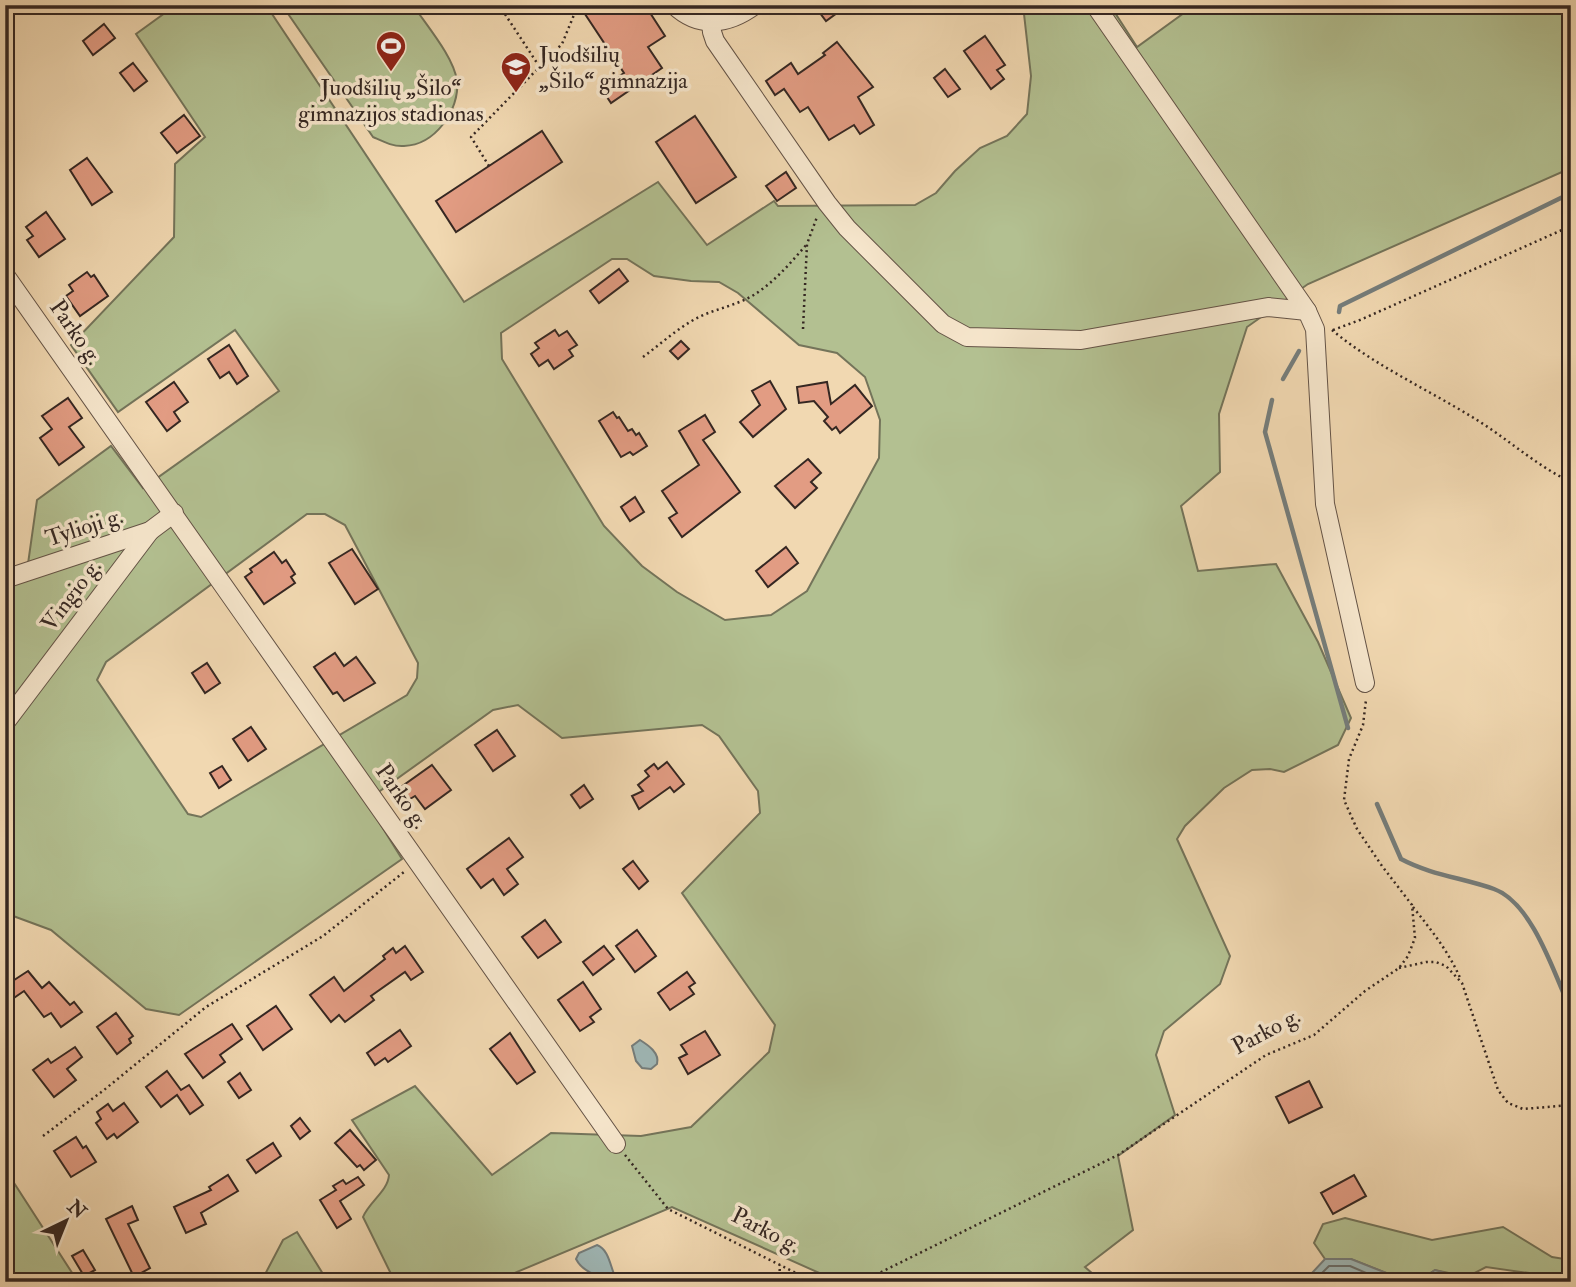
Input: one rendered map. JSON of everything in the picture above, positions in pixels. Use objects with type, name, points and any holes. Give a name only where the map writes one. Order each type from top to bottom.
[{"type":"street","points":[[674,5],[694,19],[712,23],[743,14],[755,5]]},
{"type":"street","points":[[1095,5],[1307,311],[1323,329],[1325,504],[1365,683]]},
{"type":"street","points":[[712,23],[715,41],[847,228],[943,324],[967,337],[1081,341],[1268,307],[1307,311]]},
{"type":"street","name":"Parko g.","points":[[5,275],[616,1144]]},
{"type":"street","name":"Tylioji g.","points":[[5,579],[150,531],[174,513]]},
{"type":"street","name":"Vingio g.","points":[[5,723],[150,531]]},
{"type":"path","points":[[499,5],[539,66]]},
{"type":"path","points":[[489,166],[471,137],[562,44],[576,10]]},
{"type":"path","points":[[803,329],[807,244],[816,218],[827,203]]},
{"type":"path","points":[[1323,329],[1360,320],[1571,226]]},
{"type":"path","points":[[643,357],[695,320],[738,304],[760,291],[787,267],[807,244]]},
{"type":"path","points":[[1323,329],[1497,432],[1553,473],[1571,482]]},
{"type":"path","points":[[1365,683],[1367,704],[1363,724],[1349,759],[1344,800],[1357,829],[1452,958],[1499,1090],[1508,1103],[1522,1109],[1571,1105]]},
{"type":"path","points":[[43,1136],[206,1007],[323,936],[418,861]]},
{"type":"path","name":"Parko g.","points":[[861,1282],[1118,1156],[1266,1055],[1314,1035],[1365,991],[1399,968],[1408,956],[1415,938],[1412,905]]},
{"type":"path","points":[[1399,968],[1436,962],[1446,966],[1462,983]]},
{"type":"path","name":"Parko g.","points":[[616,1144],[668,1209],[814,1282]]},
{"type":"path","points":[[779,1282],[780,1265]]},
{"type":"green space","points":[[176,5],[266,5],[464,302],[658,182],[707,245],[774,201],[778,206],[915,205],[936,193],[980,148],[1007,136],[1027,114],[1031,76],[1023,5],[1110,5],[1137,47],[1195,5],[1571,5],[1571,168],[1308,284],[1247,327],[1219,414],[1220,472],[1181,506],[1198,571],[1276,564],[1318,642],[1351,718],[1338,745],[1284,772],[1270,769],[1252,770],[1224,788],[1185,826],[1177,839],[1230,956],[1220,984],[1164,1031],[1156,1055],[1175,1115],[1118,1156],[1133,1230],[1085,1267],[1102,1282],[862,1282],[826,1276],[672,1207],[493,1282],[395,1282],[363,1217],[385,1186],[389,1175],[352,1120],[415,1086],[492,1175],[551,1133],[641,1136],[691,1127],[769,1052],[775,1025],[682,893],[760,813],[758,791],[719,736],[702,725],[562,738],[518,705],[493,710],[366,801],[402,859],[179,1015],[146,1009],[51,930],[5,913],[5,586],[26,578],[37,500],[111,446],[143,488],[279,391],[235,330],[118,412],[71,345],[174,237],[175,164],[205,137],[136,34]],"holes":[[[612,259],[627,259],[654,276],[719,282],[738,293],[799,345],[837,353],[865,377],[880,420],[879,458],[807,591],[771,615],[725,620],[677,592],[642,566],[604,526],[502,359],[501,333]],[[307,514],[325,514],[345,525],[418,663],[417,678],[407,695],[201,817],[188,814],[97,680],[106,662]]]},
{"type":"green space","name":"Juodšilių „Šilo“ gimnazijos stadionas","points":[[282,5],[413,5],[445,52],[455,72],[457,92],[450,114],[435,133],[415,144],[396,146],[373,137]]},
{"type":"green space","points":[[5,1169],[78,1282],[5,1282]]},
{"type":"green space","points":[[1345,1218],[1432,1240],[1503,1227],[1552,1257],[1571,1260],[1571,1279],[1486,1267],[1467,1277],[1435,1270],[1419,1281],[1404,1280],[1351,1259],[1325,1259],[1314,1243],[1323,1224]]},
{"type":"green space","points":[[297,1232],[328,1282],[261,1282],[283,1240]]},
{"type":"water","points":[[640,1040],[657,1056],[657,1064],[651,1069],[642,1068],[636,1061],[632,1046]]},
{"type":"water","points":[[597,1245],[606,1253],[614,1274],[593,1274],[576,1259],[579,1253]]},
{"type":"water","points":[[1325,1259],[1351,1259],[1404,1280],[1419,1281],[1435,1270],[1449,1274],[1451,1282],[1312,1282],[1312,1273]]},
{"type":"building","points":[[579,5],[617,5],[623,13],[634,5],[645,5],[665,36],[648,47],[662,68],[611,103],[601,88],[624,73]]},
{"type":"building","points":[[814,5],[848,5],[826,21]]},
{"type":"building","points":[[104,24],[115,38],[93,55],[83,41]]},
{"type":"building","points":[[985,36],[1005,65],[997,70],[1004,79],[991,89],[964,51]]},
{"type":"building","points":[[837,42],[873,87],[858,97],[874,125],[860,134],[854,125],[829,140],[808,107],[800,112],[784,89],[775,95],[766,81],[791,63],[798,74],[825,55],[823,53]]},
{"type":"building","points":[[133,63],[147,81],[134,91],[120,73]]},
{"type":"building","points":[[945,69],[960,89],[948,97],[934,78]]},
{"type":"building","points":[[184,115],[200,136],[177,153],[161,133]]},
{"type":"building","points":[[695,116],[736,177],[696,203],[656,142]]},
{"type":"building","points":[[542,131],[562,162],[456,232],[436,201]]},
{"type":"building","points":[[87,158],[112,192],[92,205],[70,170]]},
{"type":"building","points":[[786,172],[796,188],[777,201],[766,186]]},
{"type":"building","points":[[46,212],[65,239],[39,257],[27,240],[33,236],[26,227]]},
{"type":"building","points":[[619,269],[628,281],[599,303],[590,291]]},
{"type":"building","points":[[87,272],[91,277],[94,275],[108,296],[80,316],[66,296],[73,291],[69,285]]},
{"type":"building","points":[[555,330],[559,336],[567,331],[577,345],[569,350],[573,356],[554,369],[548,360],[539,366],[531,354],[539,348],[535,343]]},
{"type":"building","points":[[681,341],[689,349],[678,359],[670,351]]},
{"type":"building","points":[[229,345],[248,376],[237,384],[229,372],[220,378],[208,359]]},
{"type":"building","points":[[770,381],[786,409],[753,437],[740,422],[760,405],[752,391]]},
{"type":"building","points":[[174,382],[188,402],[174,412],[180,421],[167,431],[146,402]]},
{"type":"building","points":[[827,382],[831,404],[855,385],[872,406],[840,433],[836,427],[832,430],[824,421],[828,417],[814,401],[799,403],[797,387]]},
{"type":"building","points":[[68,398],[82,418],[69,427],[84,447],[59,465],[40,438],[52,429],[42,416]]},
{"type":"building","points":[[613,412],[628,431],[632,429],[636,435],[639,433],[647,446],[633,455],[630,452],[621,457],[599,421]]},
{"type":"building","points":[[705,415],[715,432],[703,440],[740,492],[682,537],[669,518],[677,513],[662,491],[699,465],[679,431]]},
{"type":"building","points":[[808,459],[821,473],[811,482],[817,488],[795,508],[775,486]]},
{"type":"building","points":[[635,497],[644,512],[630,521],[621,507]]},
{"type":"building","points":[[786,547],[798,563],[768,587],[756,571]]},
{"type":"building","points":[[352,549],[378,589],[355,604],[329,563]]},
{"type":"building","points":[[274,552],[282,563],[286,560],[295,574],[291,577],[295,583],[264,604],[245,577],[252,572],[250,569]]},
{"type":"building","points":[[335,653],[344,666],[356,657],[375,683],[344,701],[337,692],[333,694],[314,667]]},
{"type":"building","points":[[207,663],[220,683],[205,693],[192,673]]},
{"type":"building","points":[[251,727],[266,749],[248,761],[233,739]]},
{"type":"building","points":[[497,730],[515,756],[493,771],[475,745]]},
{"type":"building","points":[[667,762],[684,784],[674,792],[670,787],[639,809],[632,796],[643,791],[638,785],[649,776],[645,771],[654,764],[658,769]]},
{"type":"building","points":[[432,765],[451,790],[425,809],[415,796],[410,799],[401,787]]},
{"type":"building","points":[[222,766],[231,780],[219,788],[210,773]]},
{"type":"building","points":[[584,785],[593,799],[580,808],[571,795]]},
{"type":"building","points":[[509,838],[523,857],[507,869],[518,884],[504,895],[493,879],[481,888],[467,869]]},
{"type":"building","points":[[633,861],[648,881],[639,889],[623,869]]},
{"type":"building","points":[[545,920],[561,942],[538,958],[522,937]]},
{"type":"building","points":[[637,930],[656,956],[635,972],[616,946]]},
{"type":"building","points":[[405,946],[423,972],[411,980],[405,972],[371,996],[374,1000],[345,1022],[339,1015],[331,1022],[310,995],[334,977],[344,991],[385,959],[383,956],[393,948],[396,953]]},
{"type":"building","points":[[604,946],[614,959],[593,975],[583,962]]},
{"type":"building","points":[[28,971],[42,988],[49,982],[70,1005],[74,1002],[82,1012],[61,1027],[51,1013],[44,1017],[24,991],[5,1004],[5,986]]},
{"type":"building","points":[[687,972],[695,983],[689,987],[694,994],[670,1010],[658,993]]},
{"type":"building","points":[[583,982],[601,1009],[590,1017],[594,1022],[580,1031],[558,1000]]},
{"type":"building","points":[[276,1006],[292,1029],[263,1050],[247,1026]]},
{"type":"building","points":[[116,1013],[133,1036],[129,1039],[131,1043],[117,1054],[97,1027]]},
{"type":"building","points":[[232,1024],[242,1039],[220,1055],[225,1062],[203,1078],[185,1054]]},
{"type":"building","points":[[400,1030],[411,1046],[388,1062],[385,1058],[375,1065],[367,1053]]},
{"type":"building","points":[[705,1031],[720,1055],[688,1074],[679,1058],[687,1054],[681,1045]]},
{"type":"building","points":[[510,1033],[535,1072],[517,1084],[490,1049]]},
{"type":"building","points":[[75,1047],[82,1057],[67,1069],[76,1080],[54,1097],[33,1070],[48,1059],[51,1063]]},
{"type":"building","points":[[167,1071],[181,1090],[189,1085],[203,1105],[190,1114],[177,1095],[161,1107],[146,1087]]},
{"type":"building","points":[[240,1073],[251,1090],[239,1098],[228,1082]]},
{"type":"building","points":[[1309,1081],[1322,1107],[1289,1123],[1276,1097]]},
{"type":"building","points":[[124,1103],[138,1122],[117,1138],[114,1134],[107,1139],[96,1123],[101,1119],[97,1112],[108,1104],[113,1111]]},
{"type":"building","points":[[300,1118],[310,1131],[300,1139],[291,1126]]},
{"type":"building","points":[[350,1130],[376,1160],[364,1170],[360,1165],[357,1167],[335,1143]]},
{"type":"building","points":[[76,1137],[83,1148],[86,1146],[96,1162],[71,1177],[54,1151]]},
{"type":"building","points":[[273,1143],[281,1156],[256,1173],[247,1160]]},
{"type":"building","points":[[228,1175],[238,1191],[201,1213],[206,1224],[186,1233],[174,1207],[211,1190],[209,1187]]},
{"type":"building","points":[[1354,1175],[1366,1196],[1333,1214],[1321,1193]]},
{"type":"building","points":[[358,1177],[364,1185],[340,1201],[351,1219],[337,1228],[320,1200],[336,1190],[333,1186],[343,1180],[346,1184]]},
{"type":"building","points":[[132,1206],[138,1220],[128,1224],[150,1268],[134,1277],[106,1219]]},
{"type":"building","points":[[83,1250],[95,1270],[84,1276],[72,1256]]},
{"type":"waterway","points":[[1339,312],[1340,306],[1571,193]]},
{"type":"waterway","points":[[1283,379],[1299,351]]},
{"type":"waterway","points":[[1272,400],[1265,432],[1348,728]]},
{"type":"waterway","points":[[1377,804],[1401,859],[1424,869],[1494,889],[1508,897],[1520,909],[1541,942],[1571,1011]]},
{"type":"place","name":"Juodšilių „Šilo“ gimnazijos stadionas","points":[[391,73]]},
{"type":"place","name":"Juodšilių „Šilo“ gimnazija","points":[[516,94]]}]
